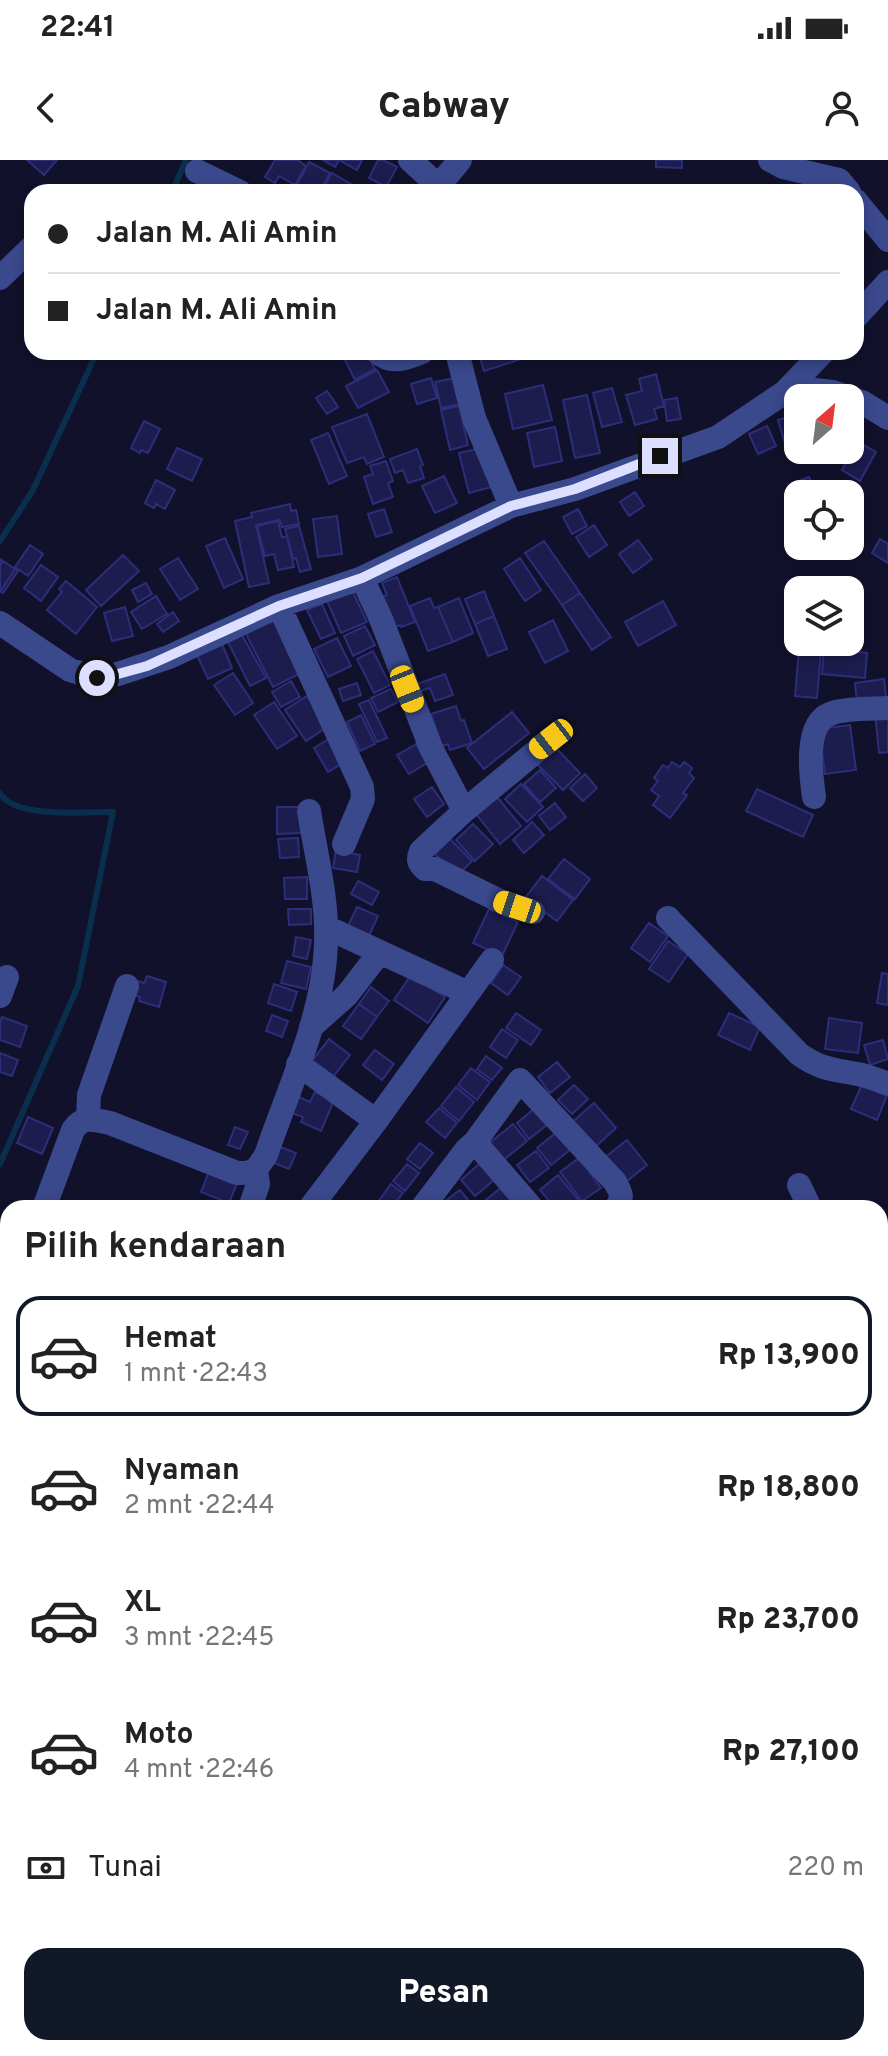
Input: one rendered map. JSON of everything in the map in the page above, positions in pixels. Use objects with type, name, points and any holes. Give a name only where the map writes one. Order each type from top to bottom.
[{"type":"street","points":[[410,160],[431,184]]},
{"type":"street","points":[[439,184],[460,160]]},
{"type":"street","points":[[770,160],[783,167],[844,177]]},
{"type":"street","points":[[197,171],[224,184]]},
{"type":"street","points":[[864,211],[888,240]]},
{"type":"street","points":[[0,278],[24,255]]},
{"type":"street","points":[[864,308],[888,282]]},
{"type":"street","points":[[459,360],[474,418],[511,506]]},
{"type":"street","points":[[793,384],[815,360]]},
{"type":"street","points":[[0,623],[70,670],[97,678],[147,666],[279,606],[362,578],[511,506],[575,489],[718,437],[784,393]]},
{"type":"street","points":[[864,403],[888,418]]},
{"type":"street","points":[[362,578],[431,748],[464,811]]},
{"type":"street","points":[[279,606],[364,793],[344,844]]},
{"type":"street","points":[[814,797],[809,768],[814,732],[819,722],[830,714],[888,708]]},
{"type":"street","points":[[533,912],[500,901],[435,869],[425,869],[418,857],[464,811],[551,739]]},
{"type":"street","points":[[47,1200],[73,1130],[78,1122],[88,1119],[110,1123],[237,1173],[248,1174],[256,1170],[266,1155],[311,1027],[325,963],[324,906],[309,811]]},
{"type":"street","points":[[668,918],[799,1054],[830,1070],[864,1075],[888,1084]]},
{"type":"street","points":[[326,927],[468,993]]},
{"type":"street","points":[[311,1027],[347,995],[380,952]]},
{"type":"street","points":[[316,1200],[492,960]]},
{"type":"street","points":[[88,1119],[89,1095],[127,986]]},
{"type":"street","points":[[298,1064],[376,1121]]},
{"type":"street","points":[[429,1200],[520,1080],[615,1182],[622,1195],[621,1200]]},
{"type":"street","points":[[475,1142],[525,1200]]},
{"type":"street","points":[[253,1200],[258,1184],[256,1170]]},
{"type":"street","points":[[799,1185],[806,1200]]},
{"type":"building","points":[[27,160],[57,160],[44,175]]},
{"type":"building","points":[[275,160],[299,160],[306,166],[296,184],[279,176],[275,183],[265,177]]},
{"type":"building","points":[[323,160],[339,160],[335,167]]},
{"type":"building","points":[[339,160],[362,160],[357,170]]},
{"type":"building","points":[[378,160],[397,167],[388,184],[369,178]]},
{"type":"building","points":[[656,160],[682,160],[682,168],[656,167]]},
{"type":"building","points":[[309,162],[330,173],[324,184],[297,184]]},
{"type":"building","points":[[332,173],[351,184],[326,184]]},
{"type":"building","points":[[345,360],[370,360],[375,369],[355,380]]},
{"type":"building","points":[[481,360],[518,360],[484,371]]},
{"type":"building","points":[[377,370],[389,392],[358,408],[346,386]]},
{"type":"building","points":[[656,374],[664,406],[654,409],[657,419],[635,425],[626,395],[642,391],[639,379]]},
{"type":"building","points":[[431,378],[437,398],[417,404],[411,384]]},
{"type":"building","points":[[455,378],[461,404],[441,408],[435,382]]},
{"type":"building","points":[[543,385],[552,420],[513,429],[505,394]]},
{"type":"building","points":[[612,388],[622,422],[602,427],[593,393]]},
{"type":"building","points":[[327,391],[338,407],[327,414],[316,398]]},
{"type":"building","points":[[587,395],[600,453],[575,458],[563,400]]},
{"type":"building","points":[[677,398],[681,419],[667,421],[664,400]]},
{"type":"building","points":[[459,406],[468,445],[450,450],[441,410]]},
{"type":"building","points":[[367,414],[384,457],[367,464],[364,457],[347,463],[332,427]]},
{"type":"building","points":[[784,418],[784,441],[778,420]]},
{"type":"building","points":[[144,421],[160,429],[148,453],[141,450],[140,453],[131,448]]},
{"type":"building","points":[[767,426],[776,446],[758,454],[749,434]]},
{"type":"building","points":[[555,427],[562,461],[534,467],[527,433]]},
{"type":"building","points":[[328,433],[347,476],[329,484],[311,440]]},
{"type":"building","points":[[864,445],[876,452],[861,480],[842,470],[845,464],[864,464]]},
{"type":"building","points":[[177,448],[202,459],[192,481],[167,469]]},
{"type":"building","points":[[481,448],[491,487],[469,493],[459,453]]},
{"type":"building","points":[[417,449],[424,478],[408,483],[403,470],[395,473],[390,459]]},
{"type":"building","points":[[386,461],[393,481],[388,483],[393,497],[373,504],[364,477],[373,474],[370,466]]},
{"type":"building","points":[[444,476],[457,503],[435,513],[422,486]]},
{"type":"building","points":[[156,480],[175,490],[165,509],[145,503]]},
{"type":"building","points":[[635,492],[644,506],[629,516],[620,502]]},
{"type":"building","points":[[290,504],[291,511],[296,510],[299,524],[282,527],[280,520],[256,525],[269,583],[249,587],[235,521],[252,517],[251,513]]},
{"type":"building","points":[[384,509],[392,532],[376,537],[368,514]]},
{"type":"building","points":[[578,509],[587,526],[572,534],[563,517]]},
{"type":"building","points":[[337,516],[342,554],[318,557],[313,519]]},
{"type":"building","points":[[278,521],[282,537],[287,536],[294,567],[278,570],[274,554],[265,556],[257,526]]},
{"type":"building","points":[[594,525],[607,545],[589,557],[576,537]]},
{"type":"building","points":[[299,526],[311,569],[300,572],[285,529]]},
{"type":"building","points":[[225,538],[243,579],[224,588],[206,546]]},
{"type":"building","points":[[880,539],[888,544],[888,563],[872,553]]},
{"type":"building","points":[[638,540],[652,559],[633,573],[619,554]]},
{"type":"building","points":[[544,541],[580,593],[562,605],[525,553]]},
{"type":"building","points":[[30,545],[43,554],[28,576],[15,567]]},
{"type":"building","points":[[123,555],[139,571],[101,606],[86,590]]},
{"type":"building","points":[[178,558],[198,589],[180,600],[160,569]]},
{"type":"building","points":[[520,558],[541,590],[525,601],[504,569]]},
{"type":"building","points":[[0,559],[18,571],[3,593],[0,591]]},
{"type":"building","points":[[3,561],[15,569],[0,592],[0,566]]},
{"type":"building","points":[[41,565],[58,577],[41,601],[24,588]]},
{"type":"building","points":[[397,577],[415,622],[391,628],[379,599],[387,595],[382,583]]},
{"type":"building","points":[[66,581],[97,607],[76,634],[47,610],[62,592],[59,589]]},
{"type":"building","points":[[146,583],[152,594],[138,602],[132,590]]},
{"type":"building","points":[[352,590],[367,622],[341,633],[327,601]]},
{"type":"building","points":[[484,591],[494,616],[475,624],[465,599]]},
{"type":"building","points":[[580,593],[611,637],[592,650],[562,605]]},
{"type":"building","points":[[156,596],[167,614],[142,629],[131,612]]},
{"type":"building","points":[[430,598],[434,608],[438,607],[453,642],[428,651],[410,606]]},
{"type":"building","points":[[459,598],[473,633],[453,642],[438,607]]},
{"type":"building","points":[[663,601],[676,625],[638,646],[625,622]]},
{"type":"building","points":[[322,604],[335,633],[321,639],[307,610]]},
{"type":"building","points":[[125,607],[133,636],[112,641],[104,613]]},
{"type":"building","points":[[173,612],[179,621],[163,632],[157,624]]},
{"type":"building","points":[[494,616],[507,649],[488,656],[475,624]]},
{"type":"building","points":[[278,617],[305,671],[273,687],[245,632]]},
{"type":"building","points":[[553,620],[568,651],[545,663],[529,632]]},
{"type":"building","points":[[365,626],[375,645],[353,656],[344,636]]},
{"type":"building","points":[[242,635],[266,678],[250,686],[228,642]]},
{"type":"building","points":[[337,638],[351,666],[328,677],[314,649]]},
{"type":"building","points":[[222,644],[232,668],[208,679],[197,655]]},
{"type":"building","points":[[373,651],[390,685],[374,693],[357,659]]},
{"type":"building","points":[[867,653],[865,678],[822,674],[823,656],[864,656]]},
{"type":"building","points":[[798,656],[821,656],[817,698],[795,696]]},
{"type":"building","points":[[233,673],[253,703],[235,715],[214,685]]},
{"type":"building","points":[[445,674],[453,695],[435,701],[430,688],[420,691],[417,684]]},
{"type":"building","points":[[884,679],[886,698],[857,702],[855,683]]},
{"type":"building","points":[[291,681],[300,697],[281,707],[272,692]]},
{"type":"building","points":[[357,683],[361,695],[343,701],[339,689]]},
{"type":"building","points":[[391,689],[398,702],[378,712],[371,698]]},
{"type":"building","points":[[307,696],[327,727],[306,741],[285,710]]},
{"type":"building","points":[[369,700],[387,738],[377,742],[359,704]]},
{"type":"building","points":[[274,702],[297,736],[277,749],[254,715]]},
{"type":"building","points":[[456,706],[472,743],[450,750],[448,744],[442,746],[431,714]]},
{"type":"building","points":[[512,712],[529,733],[484,769],[467,748]]},
{"type":"building","points":[[888,713],[888,752],[879,753],[875,714]]},
{"type":"building","points":[[361,715],[375,744],[360,751],[347,722]]},
{"type":"building","points":[[850,725],[856,770],[825,774],[819,729]]},
{"type":"building","points":[[332,737],[346,761],[328,772],[314,748]]},
{"type":"building","points":[[416,744],[427,763],[409,774],[397,755]]},
{"type":"building","points":[[554,746],[580,773],[563,790],[536,763]]},
{"type":"building","points":[[672,762],[680,767],[684,762],[692,768],[689,773],[694,778],[683,793],[687,795],[670,818],[653,805],[659,796],[651,790],[658,781],[654,778],[663,765],[668,768]]},
{"type":"building","points":[[540,770],[556,788],[540,802],[524,784]]},
{"type":"building","points":[[585,774],[597,788],[583,801],[570,788]]},
{"type":"building","points":[[521,784],[543,807],[527,822],[505,799]]},
{"type":"building","points":[[432,787],[444,804],[427,817],[414,799]]},
{"type":"building","points":[[757,789],[813,815],[803,837],[746,811]]},
{"type":"building","points":[[497,797],[521,826],[500,844],[476,814]]},
{"type":"building","points":[[555,803],[566,817],[550,830],[539,816]]},
{"type":"building","points":[[277,807],[299,807],[301,833],[277,834]]},
{"type":"building","points":[[532,822],[544,835],[524,853],[513,840]]},
{"type":"building","points":[[473,824],[493,844],[475,861],[456,840]]},
{"type":"building","points":[[298,838],[299,857],[280,858],[278,839]]},
{"type":"building","points":[[450,839],[472,861],[457,876],[435,854]]},
{"type":"building","points":[[336,850],[360,855],[357,872],[333,868]]},
{"type":"building","points":[[564,859],[590,879],[575,899],[548,879]]},
{"type":"building","points":[[542,876],[573,900],[557,921],[525,898]]},
{"type":"building","points":[[307,877],[307,899],[285,899],[284,878]]},
{"type":"building","points":[[358,881],[379,892],[372,905],[351,894]]},
{"type":"building","points":[[357,907],[378,916],[369,936],[348,926]]},
{"type":"building","points":[[288,909],[311,909],[311,924],[289,925]]},
{"type":"building","points":[[489,909],[518,922],[502,956],[473,943]]},
{"type":"building","points":[[649,923],[668,936],[650,962],[631,948]]},
{"type":"building","points":[[296,937],[311,940],[307,959],[293,956]]},
{"type":"building","points":[[668,941],[688,954],[669,982],[649,969]]},
{"type":"building","points":[[287,961],[311,967],[306,989],[281,983]]},
{"type":"building","points":[[503,965],[521,977],[508,995],[491,983]]},
{"type":"building","points":[[882,973],[888,974],[888,1005],[877,1003]]},
{"type":"building","points":[[411,975],[445,997],[428,1023],[394,1000]]},
{"type":"building","points":[[147,976],[166,982],[159,1007],[139,1001],[140,997],[134,995],[138,981],[144,983]]},
{"type":"building","points":[[274,984],[297,992],[291,1011],[268,1003]]},
{"type":"building","points":[[371,987],[389,1001],[377,1017],[359,1004]]},
{"type":"building","points":[[359,1004],[377,1017],[361,1039],[343,1026]]},
{"type":"building","points":[[516,1013],[541,1030],[531,1045],[506,1028]]},
{"type":"building","points":[[729,1013],[760,1027],[750,1050],[718,1035]]},
{"type":"building","points":[[272,1015],[288,1021],[282,1037],[266,1031]]},
{"type":"building","points":[[2,1017],[27,1026],[20,1047],[0,1040]]},
{"type":"building","points":[[829,1018],[862,1023],[858,1053],[825,1049]]},
{"type":"building","points":[[502,1029],[518,1040],[506,1058],[490,1047]]},
{"type":"building","points":[[329,1039],[350,1055],[333,1077],[312,1061]]},
{"type":"building","points":[[883,1040],[888,1059],[870,1065],[864,1045]]},
{"type":"building","points":[[375,1050],[394,1064],[382,1080],[363,1065]]},
{"type":"building","points":[[0,1053],[18,1060],[12,1076],[0,1072]]},
{"type":"building","points":[[486,1056],[502,1068],[492,1080],[477,1069]]},
{"type":"building","points":[[557,1062],[570,1077],[550,1093],[538,1077]]},
{"type":"building","points":[[471,1068],[490,1082],[477,1100],[458,1085]]},
{"type":"building","points":[[863,1082],[888,1093],[877,1120],[851,1109]]},
{"type":"building","points":[[574,1085],[588,1099],[572,1114],[558,1100]]},
{"type":"building","points":[[456,1087],[474,1102],[459,1121],[441,1106]]},
{"type":"building","points":[[315,1092],[334,1100],[321,1131],[301,1122],[303,1117],[292,1113],[299,1097],[310,1102]]},
{"type":"building","points":[[594,1103],[616,1128],[594,1148],[571,1123]]},
{"type":"building","points":[[439,1108],[457,1123],[445,1138],[426,1122]]},
{"type":"building","points":[[535,1108],[548,1124],[529,1139],[517,1123]]},
{"type":"building","points":[[28,1117],[53,1128],[42,1154],[17,1143]]},
{"type":"building","points":[[513,1124],[527,1141],[501,1162],[487,1145]]},
{"type":"building","points":[[235,1127],[248,1132],[240,1149],[228,1145]]},
{"type":"building","points":[[557,1132],[571,1149],[551,1165],[537,1148]]},
{"type":"building","points":[[627,1140],[647,1165],[623,1184],[603,1159]]},
{"type":"building","points":[[420,1143],[433,1153],[420,1169],[407,1159]]},
{"type":"building","points":[[275,1145],[296,1153],[289,1169],[269,1161]]},
{"type":"building","points":[[536,1151],[549,1168],[530,1182],[517,1165]]},
{"type":"building","points":[[579,1158],[601,1188],[581,1200],[560,1172]]},
{"type":"building","points":[[480,1163],[494,1180],[475,1196],[461,1180]]},
{"type":"building","points":[[407,1164],[419,1173],[405,1191],[393,1181]]},
{"type":"building","points":[[210,1169],[238,1181],[230,1200],[201,1192]]},
{"type":"building","points":[[558,1175],[579,1200],[548,1200],[540,1190]]},
{"type":"building","points":[[391,1184],[403,1193],[397,1200],[379,1200]]},
{"type":"building","points":[[503,1186],[514,1200],[486,1200]]},
{"type":"building","points":[[460,1190],[468,1200],[447,1200]]},
{"type":"waterway","points":[[176,184],[186,160]]},
{"type":"waterway","points":[[0,541],[33,490],[93,360]]},
{"type":"waterway","points":[[0,793],[20,807],[35,810],[113,812],[78,986],[0,1164]]},
{"type":"route","points":[[97,678],[147,666],[279,606],[362,578],[511,506],[575,489],[660,456]]}]
